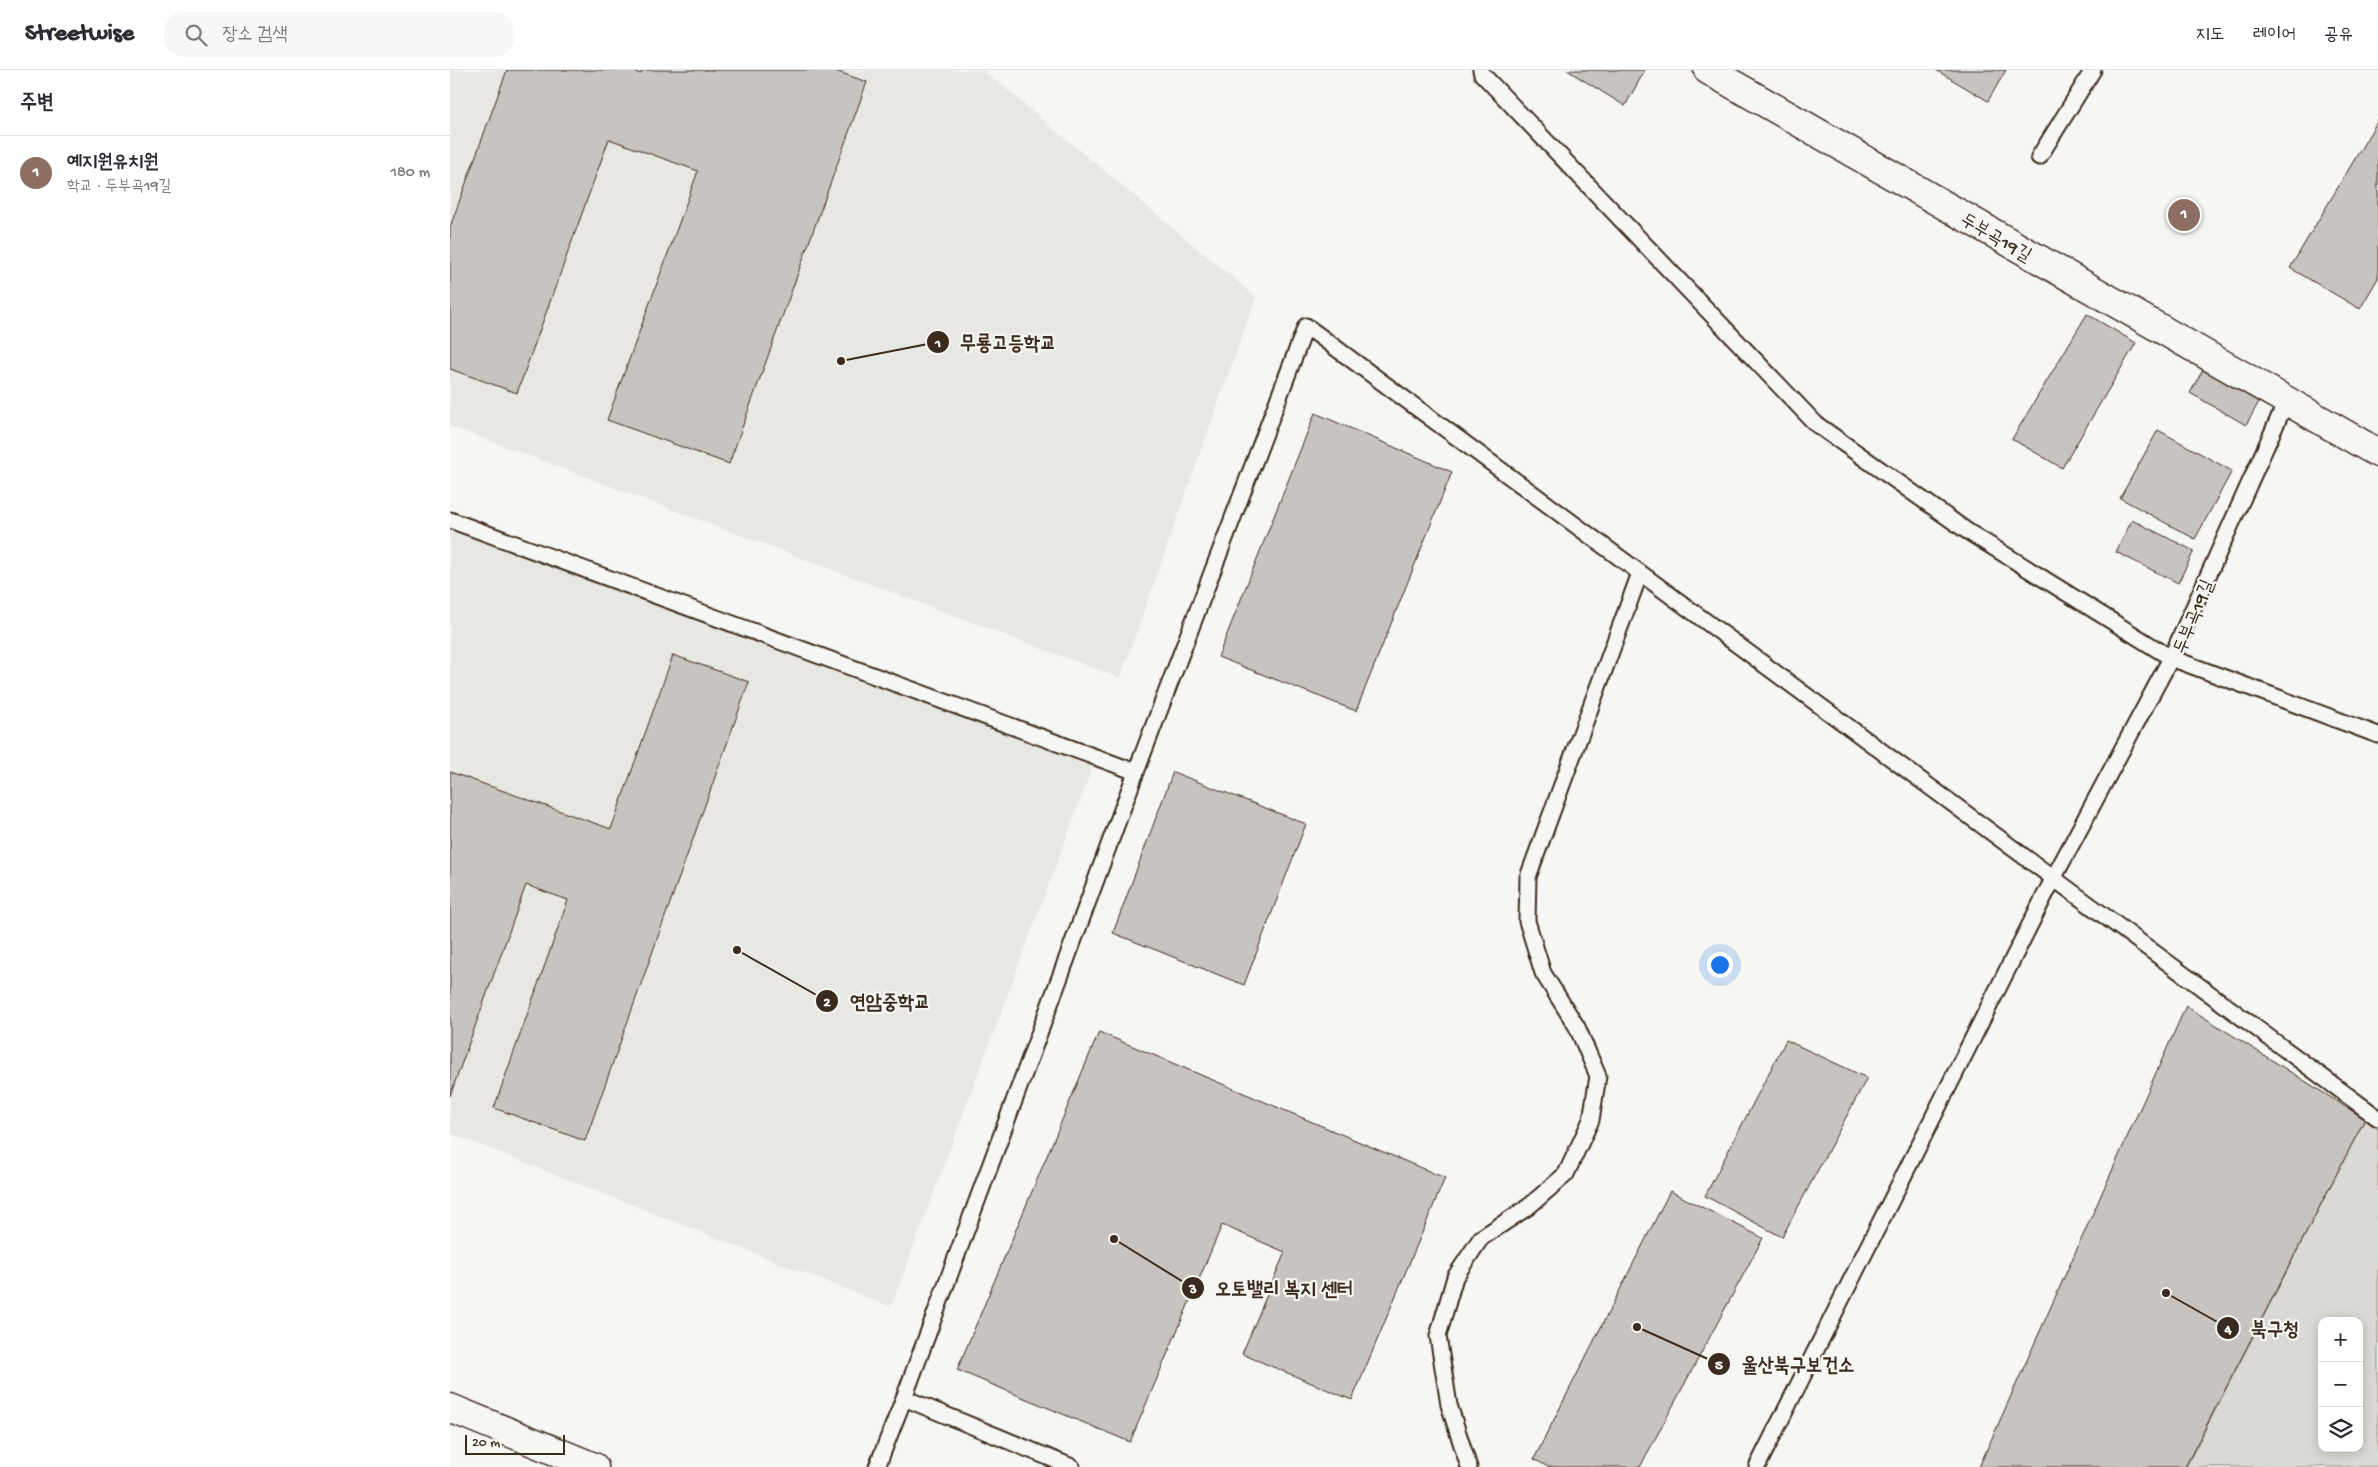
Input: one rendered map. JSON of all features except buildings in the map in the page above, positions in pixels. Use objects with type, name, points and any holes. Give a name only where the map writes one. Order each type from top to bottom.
[{"type":"street","name":"두부곡19길","points":[[1708,70],[2378,453]]},
{"type":"street","points":[[450,1408],[594,1467]]},
{"type":"lane","points":[[1481,70],[1488,81],[1816,424],[1967,531],[2171,658],[2053,879],[1757,1467]]},
{"type":"lane","points":[[2039,157],[2092,70]]},
{"type":"lane","points":[[877,1467],[1136,772],[1306,326],[2378,1118]]},
{"type":"lane","name":"두부곡19길","points":[[2286,402],[2171,658],[2378,735]]},
{"type":"lane","points":[[450,520],[1136,772]]},
{"type":"lane","points":[[1469,1467],[1449,1405],[1438,1336],[1455,1277],[1481,1238],[1528,1207],[1566,1174],[1591,1120],[1598,1076],[1577,1027],[1543,973],[1527,921],[1528,877],[1640,573]]},
{"type":"lane","points":[[904,1398],[1072,1467]]},
{"type":"shaded area","points":[[450,70],[983,70],[1256,297],[1120,678],[450,426]]},
{"type":"shaded area","points":[[450,515],[1093,766],[891,1307],[450,1133]]},
{"type":"shaded area","points":[[2365,1119],[2378,1129],[2378,1467],[2186,1467]]},
{"type":"place","name":"예지원유치원","points":[[2184,215]]},
{"type":"place","name":"무룡고등학교","points":[[841,361]]},
{"type":"place","name":"연암중학교","points":[[737,950]]},
{"type":"place","name":"오토밸리 복지 센터","points":[[1114,1239]]},
{"type":"place","name":"북구청","points":[[2166,1293]]},
{"type":"place","name":"울산북구보건소","points":[[1637,1327]]}]
